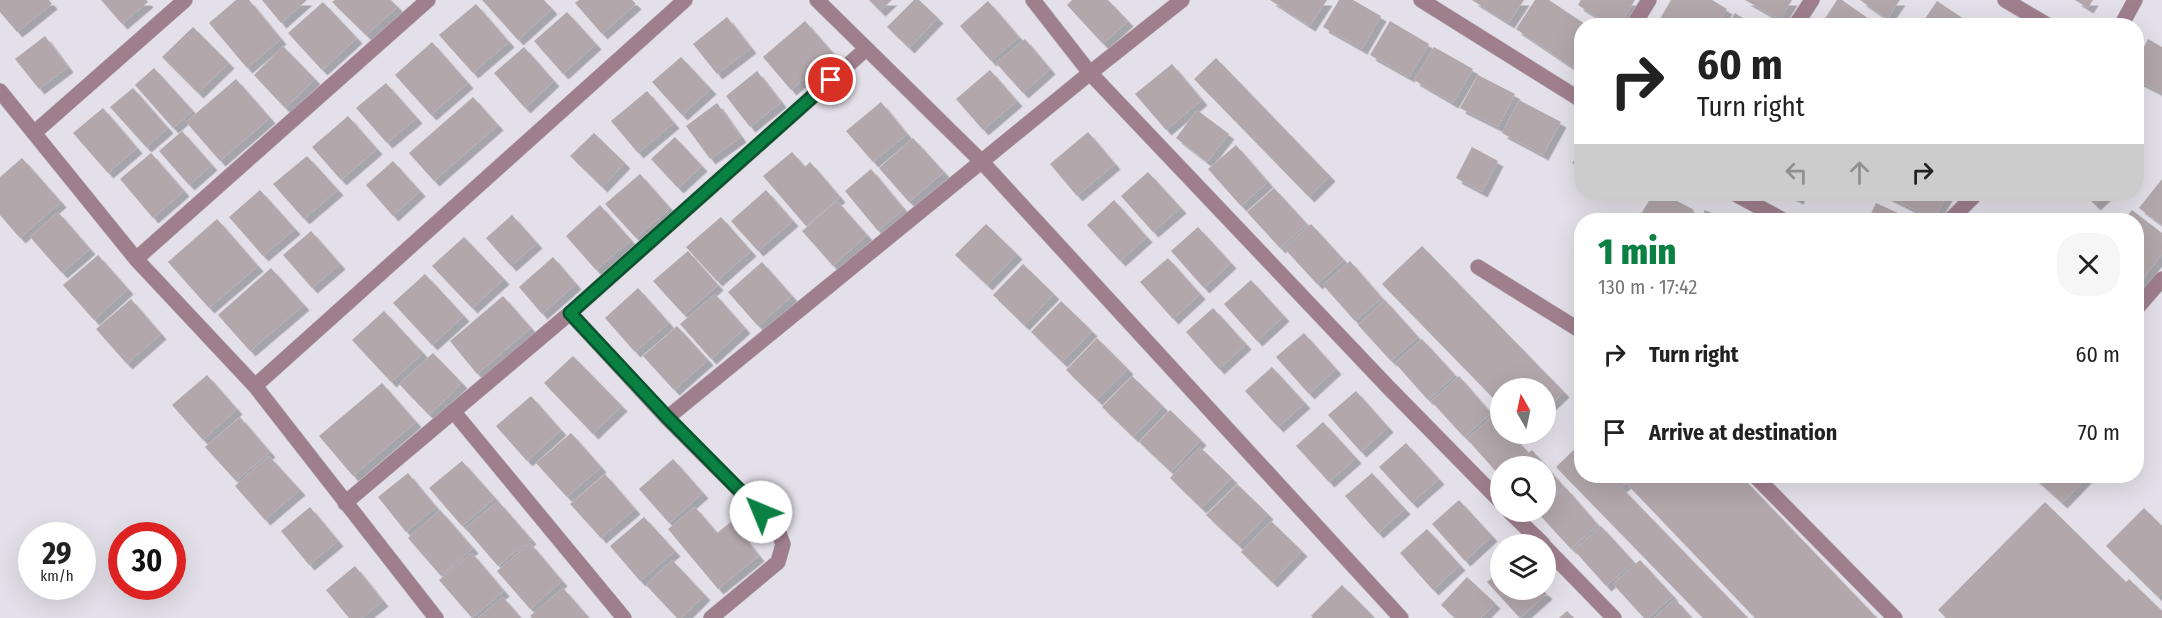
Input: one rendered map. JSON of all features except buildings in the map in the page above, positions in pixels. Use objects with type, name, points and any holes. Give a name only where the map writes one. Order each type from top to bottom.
[{"type":"street","points":[[34,133],[185,0]]},
{"type":"street","points":[[135,259],[428,0]]},
{"type":"street","points":[[255,386],[685,0]]},
{"type":"street","points":[[817,0],[982,162],[1401,618]]},
{"type":"street","points":[[1034,0],[1090,73],[1390,389],[1490,491]]},
{"type":"street","points":[[668,418],[1182,0]]},
{"type":"street","points":[[1420,0],[1574,96]]},
{"type":"street","points":[[1638,18],[1649,0]]},
{"type":"street","points":[[1800,18],[1812,0]]},
{"type":"street","points":[[2005,0],[2035,18]]},
{"type":"street","points":[[2125,18],[2135,0]]},
{"type":"street","points":[[345,503],[570,313],[866,49]]},
{"type":"street","points":[[0,91],[135,259],[255,386],[436,618]]},
{"type":"street","points":[[1748,201],[1770,213]]},
{"type":"street","points":[[1957,213],[1969,201]]},
{"type":"street","points":[[1478,267],[1574,327]]},
{"type":"street","points":[[2144,300],[2162,279]]},
{"type":"street","points":[[570,313],[668,418],[777,528],[783,544],[778,562],[711,618]]},
{"type":"street","points":[[453,411],[624,618]]},
{"type":"street","points":[[1762,483],[1895,618]]},
{"type":"street","points":[[1520,522],[1532,534]]},
{"type":"street","points":[[1556,558],[1614,618]]},
{"type":"route","points":[[761,512],[668,418],[570,313],[831,80]]}]
